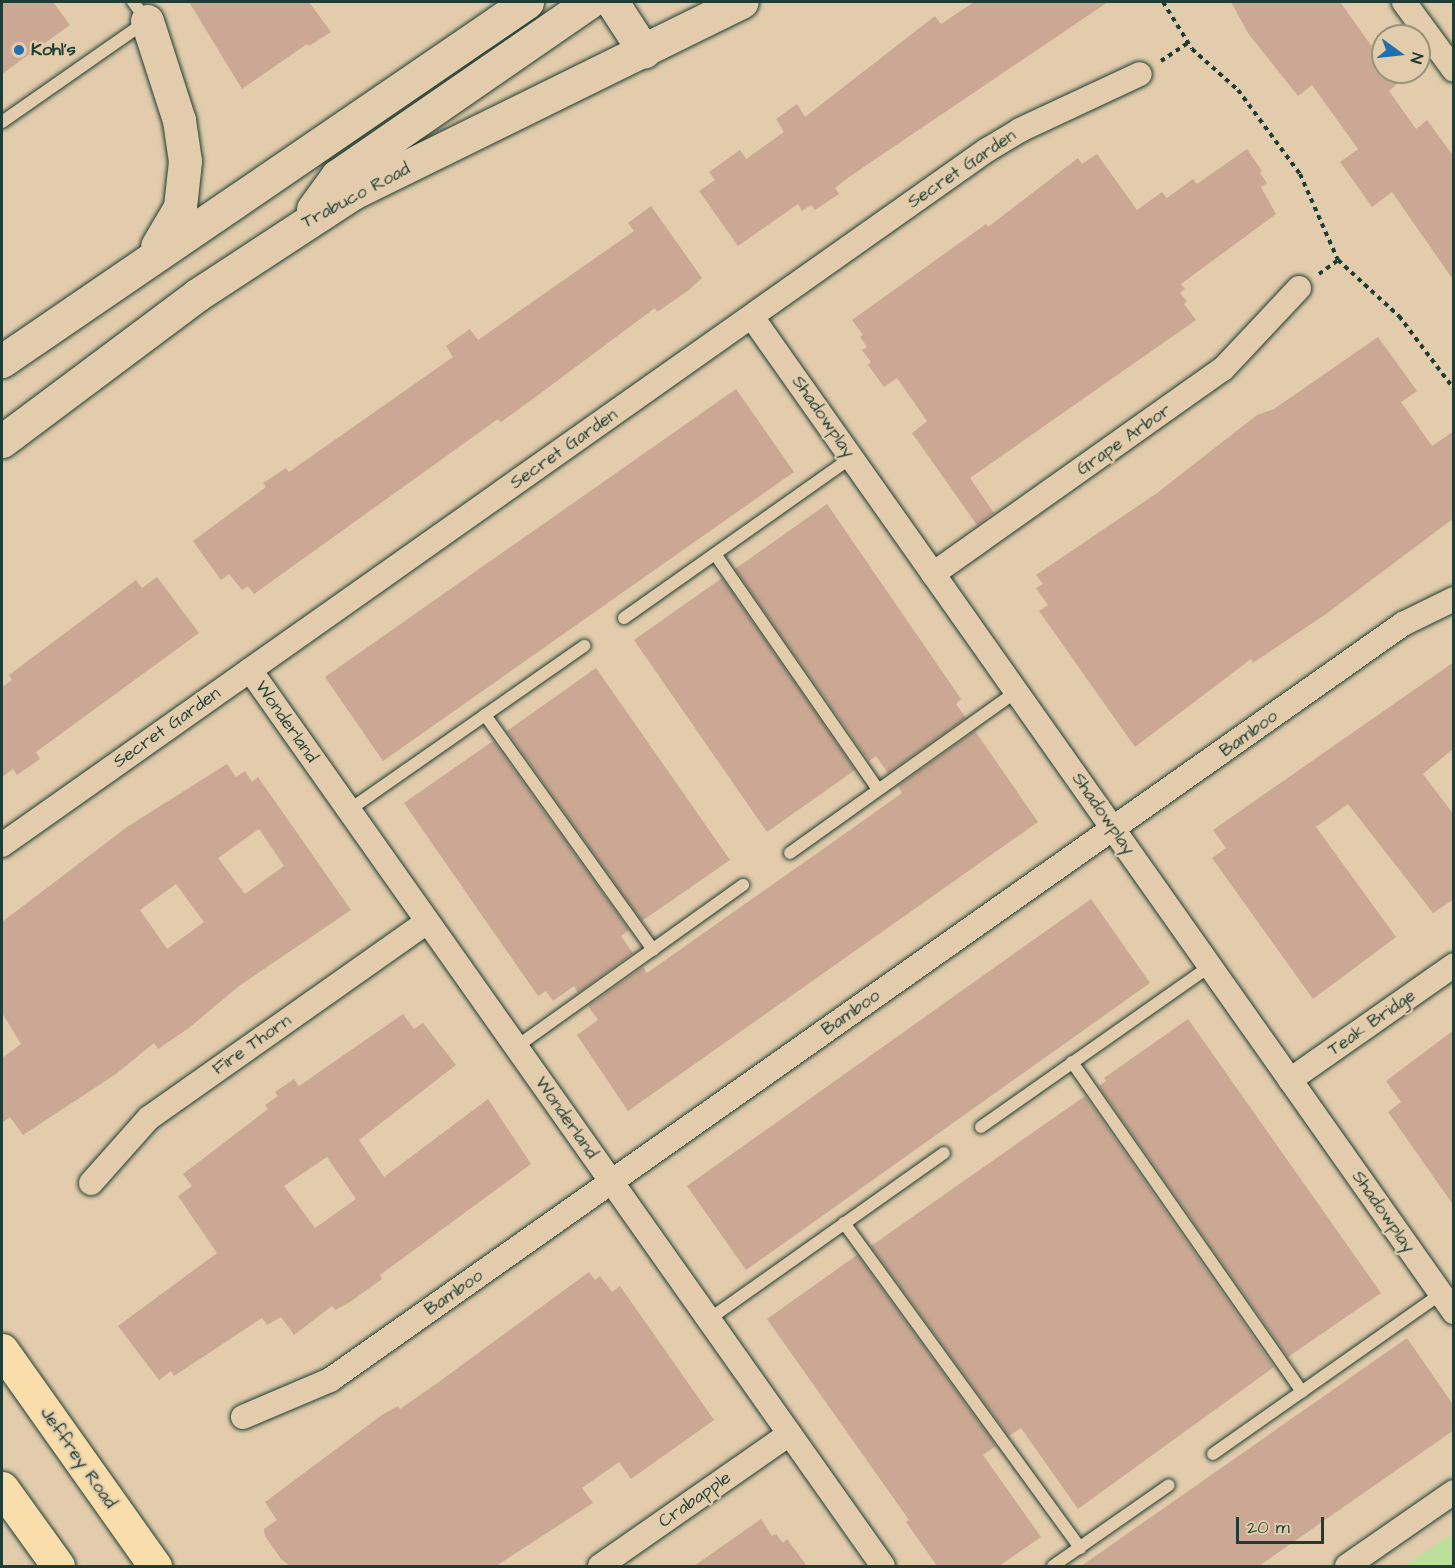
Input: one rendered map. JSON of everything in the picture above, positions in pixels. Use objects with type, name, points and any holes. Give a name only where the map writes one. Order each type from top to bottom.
[{"type":"main road","points":[[2,361],[527,2]]},
{"type":"main road","points":[[302,225],[338,176],[589,2]]},
{"type":"main road","points":[[612,2],[644,51]]},
{"type":"main road","name":"Trabuco Road","points":[[2,441],[197,295],[353,194],[742,2]]},
{"type":"main road","points":[[140,11],[179,120],[184,161],[180,207],[172,226],[147,260]]},
{"type":"main road","name":"Jeffrey Road","points":[[2,1350],[155,1566]]},
{"type":"main road","points":[[2,1488],[58,1566]]},
{"type":"street","points":[[1404,2],[1454,70]]},
{"type":"street","name":"Secret Garden","points":[[2,845],[1020,130],[1140,74]]},
{"type":"street","name":"Grape Arbor","points":[[933,574],[1223,369],[1299,288]]},
{"type":"street","name":"Shadowplay","points":[[752,317],[1447,1303]]},
{"type":"street","name":"Bamboo","points":[[243,1417],[330,1380],[1114,830],[1403,624],[1454,599]]},
{"type":"street","name":"Wonderland","points":[[250,670],[883,1566]]},
{"type":"street","name":"Fire Thorn","points":[[91,1183],[149,1118],[427,922]]},
{"type":"street","name":"Teak Bridge","points":[[1290,1080],[1454,965]]},
{"type":"street","name":"Crabapple","points":[[600,1566],[789,1434]]},
{"type":"street","points":[[1347,1566],[1454,1491]]},
{"type":"lane","points":[[2,122],[140,11]]},
{"type":"lane","points":[[624,618],[852,457]]},
{"type":"lane","points":[[715,554],[878,789]]},
{"type":"lane","points":[[348,810],[584,646]]},
{"type":"lane","points":[[790,852],[1016,692]]},
{"type":"lane","points":[[485,715],[652,950]]},
{"type":"lane","points":[[516,1047],[743,885]]},
{"type":"lane","points":[[981,1127],[1209,966]]},
{"type":"lane","points":[[1072,1062],[1302,1392]]},
{"type":"lane","points":[[708,1320],[944,1153]]},
{"type":"lane","points":[[844,1223],[1080,1548]]},
{"type":"lane","points":[[1213,1454],[1302,1392],[1447,1303]]},
{"type":"lane","points":[[1053,1566],[1169,1485]]},
{"type":"path","points":[[1163,2],[1188,43],[1238,90],[1300,174],[1338,260],[1399,316],[1454,389]]},
{"type":"path","points":[[1179,49],[1188,43]]},
{"type":"path","points":[[1331,265],[1338,260]]},
{"type":"green space","points":[[1453,1533],[1453,1566],[1405,1566]]},
{"type":"building","name":"Kohl's","points":[[2,2],[53,2],[70,25],[2,74]]},
{"type":"building","points":[[189,2],[309,2],[331,32],[309,46],[307,44],[242,89]]},
{"type":"building","points":[[974,2],[1108,2],[849,177],[835,188],[839,194],[815,210],[811,205],[802,211],[798,204],[738,246],[699,191],[715,180],[709,172],[740,150],[746,159],[784,132],[776,119],[797,104],[805,117],[935,16],[941,24]]},
{"type":"building","points":[[1231,2],[1340,2],[1371,45],[1371,84],[1397,84],[1389,91],[1416,129],[1427,120],[1454,157],[1454,281],[1392,192],[1372,207],[1340,162],[1358,149],[1312,85],[1298,96],[1248,33]]},
{"type":"building","points":[[1247,149],[1262,171],[1260,173],[1267,183],[1261,187],[1276,214],[1181,284],[1185,289],[1180,293],[1187,301],[1184,304],[1196,320],[970,478],[994,513],[977,525],[912,433],[927,421],[897,378],[884,387],[868,365],[871,362],[862,350],[867,347],[860,337],[863,335],[852,320],[986,224],[988,227],[1078,158],[1082,164],[1097,154],[1137,210],[1162,192],[1167,198],[1193,179],[1197,184]]},
{"type":"building","points":[[651,206],[702,278],[689,290],[657,312],[655,308],[501,422],[498,419],[254,594],[248,586],[242,590],[229,574],[221,580],[193,541],[266,487],[263,483],[286,468],[289,472],[453,357],[446,346],[470,329],[478,340],[634,231],[628,223]]},
{"type":"building","points":[[1378,337],[1417,391],[1401,402],[1432,446],[1454,431],[1454,518],[1326,614],[1253,663],[1251,659],[1135,747],[1039,611],[1048,605],[1036,588],[1043,584],[1036,575],[1157,493],[1257,415],[1274,409]]},
{"type":"building","points":[[736,389],[794,472],[383,761],[325,677]]},
{"type":"building","points":[[827,504],[961,699],[956,704],[966,718],[888,773],[876,756],[869,761],[735,569]]},
{"type":"building","points":[[157,577],[199,633],[36,752],[40,759],[17,775],[13,769],[2,777],[2,687],[12,680],[9,675],[136,580],[142,588]]},
{"type":"building","points":[[722,578],[855,770],[767,832],[634,640]]},
{"type":"building","points":[[1454,662],[1454,748],[1423,774],[1454,815],[1454,899],[1433,913],[1348,804],[1316,827],[1396,937],[1313,999],[1212,858],[1226,848],[1213,830]]},
{"type":"building","points":[[596,668],[730,860],[642,921],[507,731]]},
{"type":"building","points":[[975,731],[1038,822],[628,1111],[577,1035],[598,1020],[588,1006],[643,967],[647,973],[867,818],[902,793],[898,786]]},
{"type":"building","points":[[493,741],[629,930],[621,936],[633,953],[578,993],[574,986],[553,1001],[546,991],[538,996],[404,803]]},
{"type":"building","points":[[227,764],[236,777],[245,771],[252,782],[258,777],[351,910],[239,986],[189,1028],[158,1049],[154,1043],[116,1074],[23,1135],[10,1117],[2,1123],[2,1058],[21,1044],[2,1013],[2,922],[127,827]],"holes":[[[259,829],[284,866],[245,894],[218,858]],[[176,884],[204,922],[167,949],[140,910]]]},
{"type":"building","points":[[1091,899],[1150,983],[746,1270],[687,1186]]},
{"type":"building","points":[[403,1014],[414,1029],[423,1023],[456,1065],[359,1140],[384,1177],[488,1099],[531,1164],[380,1275],[382,1279],[350,1302],[335,1310],[332,1306],[294,1335],[281,1317],[267,1325],[262,1318],[174,1376],[171,1371],[159,1380],[118,1326],[217,1253],[178,1196],[192,1186],[183,1174],[268,1109],[265,1105],[278,1096],[275,1092],[294,1079],[299,1086]],"holes":[[[327,1157],[356,1199],[315,1228],[284,1186]]]},
{"type":"building","points":[[1188,1019],[1381,1293],[1288,1357],[1099,1086],[1106,1081],[1104,1078]]},
{"type":"building","points":[[1454,1030],[1454,1206],[1388,1112],[1401,1102],[1386,1081]]},
{"type":"building","points":[[1085,1096],[1274,1367],[1078,1509],[1021,1428],[1009,1436],[871,1246]]},
{"type":"building","points":[[857,1255],[996,1446],[983,1455],[1041,1537],[999,1566],[937,1566],[906,1522],[909,1520],[767,1319]]},
{"type":"building","points":[[589,1272],[595,1280],[600,1276],[612,1292],[620,1286],[714,1420],[631,1479],[619,1462],[582,1488],[593,1503],[496,1566],[290,1566],[281,1559],[265,1536],[264,1529],[277,1520],[265,1502],[382,1415],[398,1406],[400,1409]]},
{"type":"building","points":[[1407,1338],[1454,1406],[1454,1430],[1259,1566],[1081,1566]]},
{"type":"building","points":[[761,1519],[772,1536],[776,1534],[783,1543],[787,1539],[807,1566],[694,1566]]},
{"type":"place","name":"Kohl's","points":[[19,50]]}]
